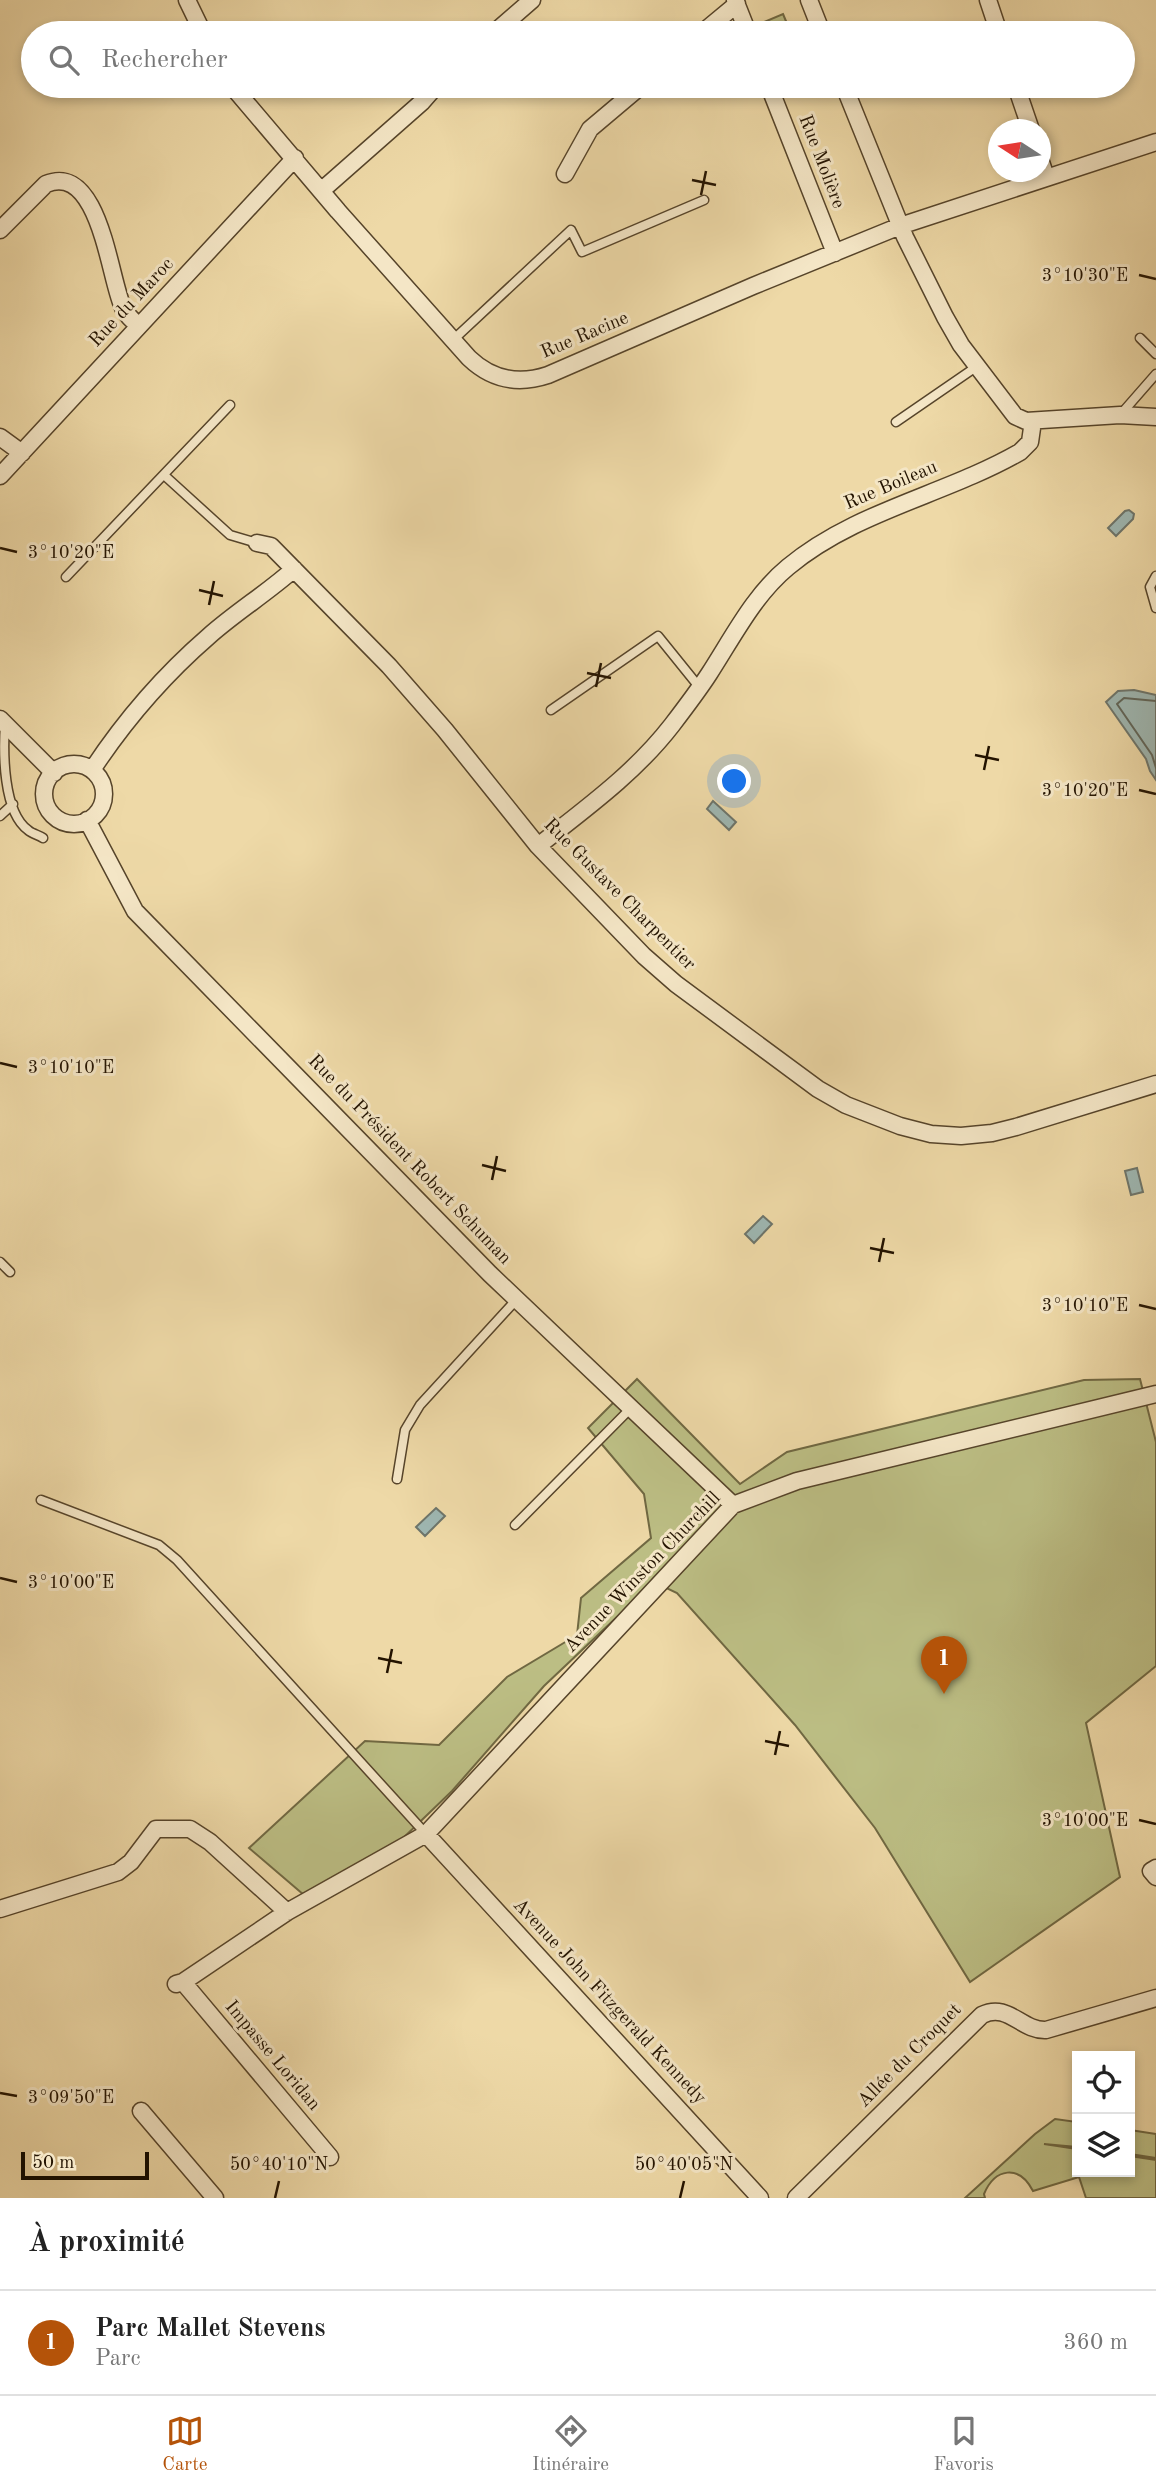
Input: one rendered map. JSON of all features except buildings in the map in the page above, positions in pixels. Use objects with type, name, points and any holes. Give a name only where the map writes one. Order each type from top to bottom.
[{"type":"street","points":[[187,0],[197,21]]},
{"type":"street","points":[[508,21],[532,0]]},
{"type":"street","points":[[809,0],[817,21]]},
{"type":"street","points":[[988,0],[995,21]]},
{"type":"street","points":[[715,21],[736,2],[743,21]]},
{"type":"street","name":"Rue Racine","points":[[242,98],[338,211],[453,340],[485,372],[507,379],[533,380],[900,226],[1031,182]]},
{"type":"street","points":[[321,191],[426,98]]},
{"type":"street","points":[[565,174],[590,129],[627,98]]},
{"type":"street","name":"Rue Molière","points":[[774,98],[835,253]]},
{"type":"street","points":[[849,98],[900,226],[954,335],[1015,416],[1020,420],[1033,421],[1120,415],[1156,417]]},
{"type":"street","points":[[1020,98],[1027,119]]},
{"type":"street","name":"Rue Racine","points":[[1051,175],[1156,142]]},
{"type":"street","name":"Rue du Maroc","points":[[0,477],[295,158]]},
{"type":"street","points":[[0,230],[46,184],[54,181],[70,183],[84,197],[103,234],[120,303],[128,316],[139,326]]},
{"type":"street","name":"Rue Boileau","points":[[538,846],[634,766],[669,729],[700,688],[760,596],[785,569],[833,536],[1020,452],[1030,442],[1033,421]]},
{"type":"street","points":[[0,437],[22,453]]},
{"type":"street","name":"Rue Gustave Charpentier","points":[[257,543],[271,546],[357,631],[418,699],[538,846],[666,976],[803,1079],[846,1105],[870,1116],[931,1134],[977,1135],[1016,1127],[1156,1084]]},
{"type":"street","points":[[92,769],[131,715],[162,681],[215,631],[294,569]]},
{"type":"street","points":[[3,722],[54,773]]},
{"type":"street","points":[[83,765],[92,769],[100,779],[104,796],[100,808],[87,820],[65,822],[50,811],[45,789],[54,773],[62,766],[83,765]]},
{"type":"street","name":"Rue du Président Robert Schuman","points":[[87,820],[135,911],[517,1299],[733,1505]]},
{"type":"street","name":"Avenue Winston Churchill","points":[[179,1983],[287,1912],[426,1834],[733,1505],[797,1481],[1156,1394]]},
{"type":"street","points":[[0,1909],[118,1872],[131,1862],[156,1829],[190,1829],[210,1842],[287,1912]]},
{"type":"street","name":"Avenue John Fitzgerald Kennedy","points":[[426,1834],[760,2198]]},
{"type":"street","points":[[1156,1867],[1151,1871],[1156,1877]]},
{"type":"street","name":"Impasse Loridan","points":[[179,1983],[330,2157]]},
{"type":"street","name":"Allée du Croquet","points":[[796,2198],[987,2012],[1005,2012],[1032,2028],[1046,2030],[1156,1998]]},
{"type":"street","points":[[141,2111],[215,2198]]},
{"type":"lane","points":[[453,340],[571,230],[582,252],[704,200]]},
{"type":"lane","points":[[1140,338],[1156,354]]},
{"type":"lane","points":[[895,422],[976,367]]},
{"type":"lane","points":[[1120,415],[1156,374]]},
{"type":"lane","points":[[66,577],[230,405]]},
{"type":"lane","points":[[164,475],[230,535],[257,543]]},
{"type":"lane","points":[[1156,576],[1150,587],[1156,608]]},
{"type":"lane","points":[[551,710],[658,636],[700,688]]},
{"type":"lane","points":[[3,722],[6,775],[16,815],[27,830],[43,838]]},
{"type":"lane","points":[[0,816],[13,804]]},
{"type":"lane","points":[[0,1262],[10,1272]]},
{"type":"lane","points":[[397,1479],[405,1430],[420,1405],[517,1299]]},
{"type":"lane","points":[[515,1525],[631,1408]]},
{"type":"lane","points":[[41,1500],[159,1545],[177,1560],[426,1834]]},
{"type":"green space","points":[[783,14],[786,21],[766,21]]},
{"type":"green space","points":[[637,1379],[740,1484],[787,1452],[1084,1380],[1140,1379],[1156,1442],[1156,1666],[1086,1723],[1120,1877],[970,1982],[875,1828],[795,1725],[677,1593],[654,1582],[544,1686],[452,1791],[399,1842],[304,1895],[249,1848],[365,1741],[439,1745],[507,1677],[577,1635],[581,1598],[651,1538],[644,1494],[588,1428]]},
{"type":"green space","points":[[1055,2119],[1072,2121],[1072,2147],[1044,2144],[1072,2148],[1072,2177],[1079,2177],[1033,2191],[1021,2176],[1007,2173],[994,2179],[984,2194],[985,2198],[965,2198]]},
{"type":"green space","points":[[1135,2131],[1156,2134],[1156,2158],[1135,2155]]},
{"type":"green space","points":[[1135,2157],[1156,2160],[1156,2198],[1086,2198],[1079,2177],[1135,2177]]},
{"type":"water","points":[[1129,510],[1134,514],[1133,519],[1116,536],[1108,528]]},
{"type":"water","points":[[1134,690],[1156,695],[1156,780],[1146,759],[1106,702],[1118,691]]},
{"type":"water","points":[[713,801],[736,822],[729,830],[707,809]]},
{"type":"water","points":[[1137,1168],[1143,1192],[1131,1195],[1125,1171]]},
{"type":"water","points":[[763,1216],[772,1224],[754,1243],[745,1234]]},
{"type":"water","points":[[436,1508],[445,1516],[425,1536],[416,1527]]},
{"type":"place","name":"Parc Mallet Stevens","points":[[944,1694]]}]
